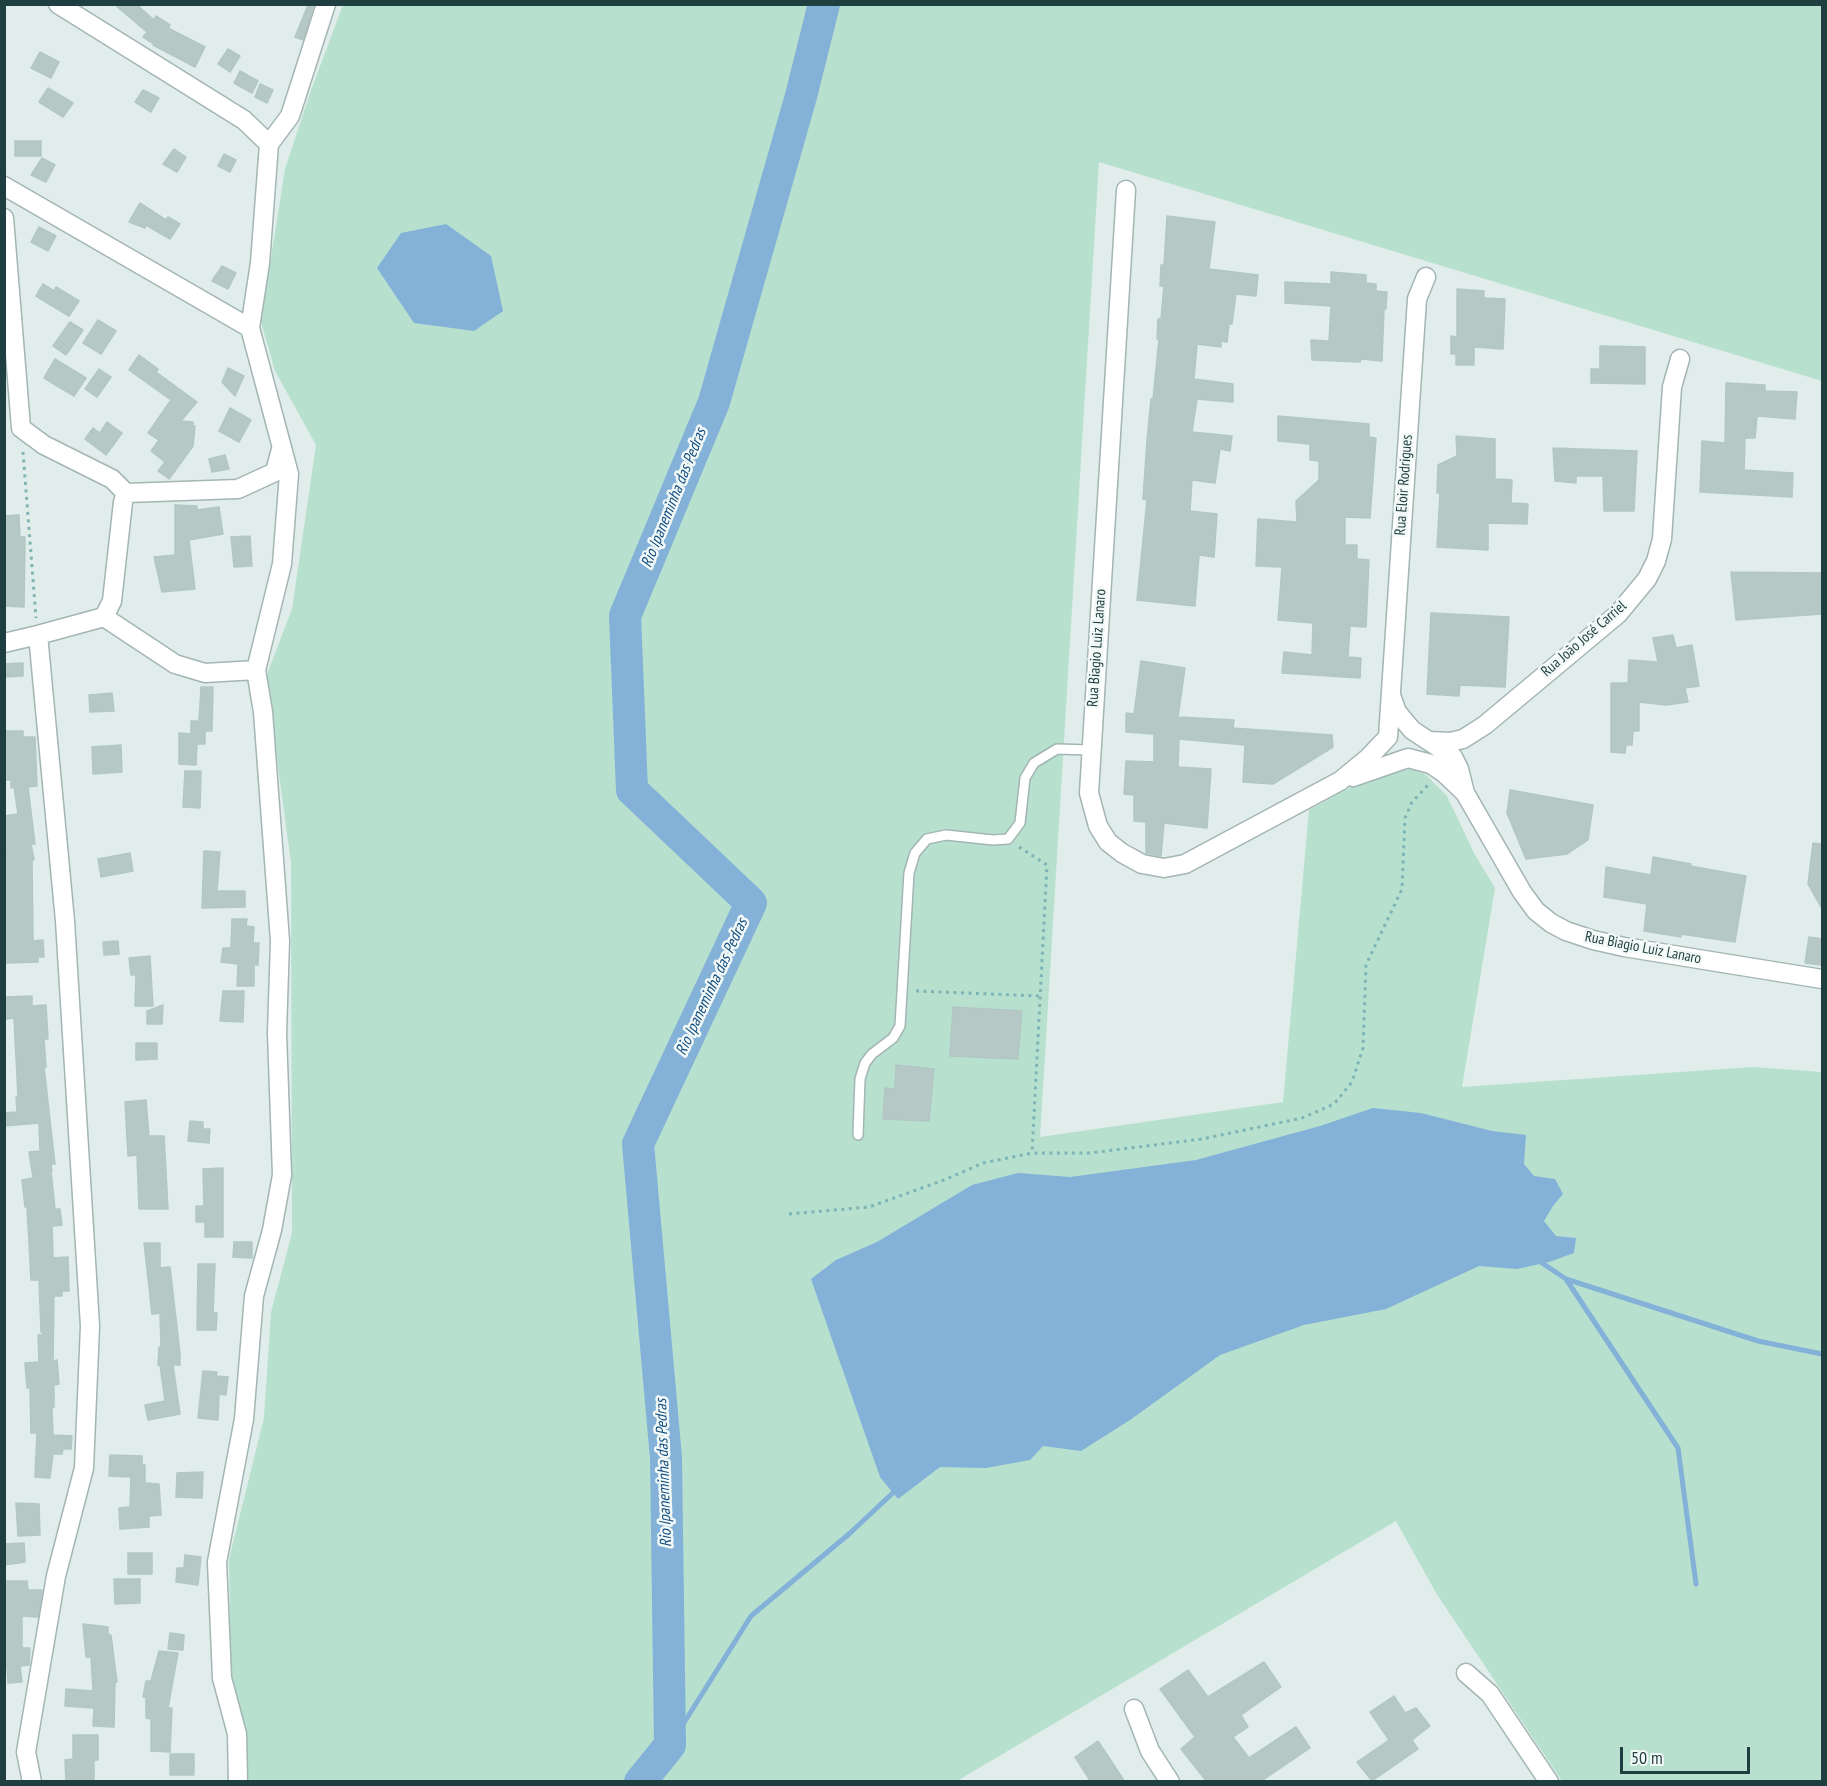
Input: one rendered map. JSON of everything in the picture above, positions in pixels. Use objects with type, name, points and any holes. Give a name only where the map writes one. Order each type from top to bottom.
[{"type":"street","points":[[58,4],[244,120],[268,144]]},
{"type":"street","points":[[238,1782],[237,1734],[222,1678],[217,1563],[244,1419],[254,1296],[272,1230],[282,1175],[277,1033],[280,941],[263,712],[256,670],[282,564],[289,474],[250,328],[260,262],[268,144],[290,116],[326,4]]},
{"type":"street","points":[[4,186],[250,328]]},
{"type":"street","name":"Rua Biagio Luiz Lanaro","points":[[1126,190],[1090,750],[1089,793],[1098,826],[1108,842],[1142,864],[1164,868],[1185,864],[1340,781],[1408,758]]},
{"type":"street","points":[[4,218],[21,428],[44,445],[112,479],[126,494],[238,489],[275,472],[282,447]]},
{"type":"street","name":"Rua Eloir Rodrigues","points":[[1388,737],[1417,299],[1426,277]]},
{"type":"street","name":"Rua João José Carriel","points":[[1430,741],[1450,742],[1463,739],[1485,725],[1618,614],[1647,579],[1656,561],[1662,539],[1672,387],[1680,359]]},
{"type":"street","points":[[4,643],[104,617],[112,601],[123,502],[126,494]]},
{"type":"street","points":[[104,617],[175,664],[205,673],[256,670]]},
{"type":"street","points":[[32,1782],[26,1752],[56,1576],[84,1468],[90,1326],[65,921],[38,635]]},
{"type":"street","points":[[1390,694],[1398,712],[1416,733],[1419,743],[1416,753],[1408,758]]},
{"type":"street","name":"Rua João José Carriel","points":[[1458,781],[1467,751],[1485,725]]},
{"type":"street","points":[[1412,730],[1407,727],[1396,729],[1388,737],[1390,752],[1398,758],[1431,764],[1458,781]]},
{"type":"street","name":"Rua Biagio Luiz Lanaro","points":[[1412,730],[1453,757],[1458,781],[1522,892],[1536,910],[1551,923],[1593,940],[1624,947],[1822,979]]},
{"type":"street","name":"Rua Biagio Luiz Lanaro","points":[[1340,781],[1368,758],[1388,737]]},
{"type":"street","points":[[1466,1673],[1490,1694],[1549,1782]]},
{"type":"street","points":[[1134,1709],[1150,1751],[1170,1782]]},
{"type":"lane","points":[[858,1135],[860,1079],[865,1063],[872,1054],[893,1038],[900,1026],[909,873],[915,853],[927,839],[946,835],[993,840],[1008,839],[1020,823],[1025,778],[1034,763],[1057,749],[1090,750]]},
{"type":"path","points":[[21,428],[38,635]]},
{"type":"path","points":[[789,1214],[869,1207],[944,1180],[983,1163],[1032,1153],[1090,1154],[1202,1139],[1302,1118],[1334,1104],[1352,1082],[1363,1048],[1366,965],[1402,889],[1405,818],[1412,802],[1428,784],[1458,781]]},
{"type":"path","points":[[1008,839],[1047,865],[1032,1153]]},
{"type":"path","points":[[903,991],[1040,996]]},
{"type":"green space","points":[[343,5],[1822,5],[1822,381],[1099,162],[1040,1137],[1283,1102],[1309,810],[1351,787],[1388,772],[1412,769],[1425,774],[1447,796],[1474,853],[1495,888],[1462,1087],[1753,1067],[1822,1072],[1822,1781],[1562,1781],[1436,1593],[1396,1521],[957,1781],[238,1782],[228,1678],[229,1559],[264,1418],[271,1312],[292,1233],[291,863],[266,677],[292,609],[316,445],[275,371],[261,322],[285,169]]},
{"type":"water","points":[[446,224],[491,256],[503,311],[474,331],[414,323],[377,268],[401,233]]},
{"type":"water","points":[[1373,1108],[1421,1113],[1492,1131],[1526,1135],[1524,1164],[1534,1176],[1555,1179],[1563,1194],[1544,1221],[1556,1236],[1576,1238],[1574,1253],[1549,1262],[1517,1269],[1479,1266],[1386,1309],[1304,1325],[1220,1355],[1130,1420],[1081,1451],[1043,1446],[1030,1460],[986,1468],[940,1467],[898,1499],[880,1477],[811,1279],[836,1260],[877,1242],[972,1185],[1018,1173],[1070,1177],[1196,1160],[1320,1126]]},
{"type":"building","points":[[114,4],[136,4],[154,20],[156,16],[170,25],[168,28],[205,47],[195,67],[153,45],[143,37],[147,32]]},
{"type":"building","points":[[308,5],[313,7],[303,40],[295,37]]},
{"type":"building","points":[[228,49],[240,56],[230,72],[218,64]]},
{"type":"building","points":[[40,52],[59,62],[51,78],[31,68]]},
{"type":"building","points":[[240,71],[258,81],[252,93],[234,83]]},
{"type":"building","points":[[260,84],[273,90],[267,103],[255,97]]},
{"type":"building","points":[[48,88],[73,103],[63,117],[39,102]]},
{"type":"building","points":[[143,90],[159,98],[151,112],[135,102]]},
{"type":"building","points":[[15,141],[41,141],[41,156],[15,156]]},
{"type":"building","points":[[174,149],[186,157],[177,172],[163,164]]},
{"type":"building","points":[[224,154],[236,160],[230,172],[218,166]]},
{"type":"building","points":[[42,158],[55,165],[46,182],[31,175]]},
{"type":"building","points":[[140,203],[166,220],[168,217],[180,224],[170,239],[146,225],[145,228],[129,222]]},
{"type":"building","points":[[1167,216],[1215,222],[1209,269],[1258,275],[1256,296],[1236,294],[1227,342],[1221,341],[1221,347],[1197,344],[1194,379],[1233,384],[1233,402],[1197,399],[1192,432],[1232,436],[1230,451],[1220,449],[1215,483],[1192,480],[1190,511],[1217,514],[1214,557],[1199,555],[1195,606],[1137,600],[1147,500],[1143,499],[1147,441],[1159,339],[1157,339],[1158,319],[1161,319],[1164,286],[1160,286],[1161,265],[1164,265]]},
{"type":"building","points":[[39,227],[56,236],[48,251],[31,242]]},
{"type":"building","points":[[222,266],[236,273],[228,289],[212,281]]},
{"type":"building","points":[[1331,272],[1366,275],[1366,283],[1376,284],[1376,291],[1387,292],[1382,361],[1312,360],[1311,340],[1329,341],[1331,306],[1285,303],[1285,282],[1331,284]]},
{"type":"building","points":[[43,284],[54,291],[56,287],[79,301],[69,316],[36,296]]},
{"type":"building","points":[[1457,289],[1484,291],[1484,298],[1505,299],[1503,349],[1474,347],[1474,365],[1456,365],[1456,354],[1451,354],[1451,336],[1457,337]]},
{"type":"building","points":[[98,320],[116,331],[101,354],[83,343]]},
{"type":"building","points":[[70,322],[83,330],[66,355],[53,346]]},
{"type":"building","points":[[1600,346],[1645,347],[1645,384],[1591,383],[1591,369],[1600,369]]},
{"type":"building","points":[[139,355],[158,369],[156,372],[197,402],[181,421],[193,422],[195,426],[193,446],[169,479],[158,471],[165,462],[151,451],[159,440],[148,433],[171,400],[129,370]]},
{"type":"building","points":[[55,359],[86,378],[74,396],[44,378]]},
{"type":"building","points":[[228,368],[244,376],[235,396],[222,382]]},
{"type":"building","points":[[99,369],[111,377],[97,397],[85,389]]},
{"type":"building","points":[[1726,383],[1765,385],[1765,391],[1797,392],[1795,419],[1757,416],[1755,438],[1745,438],[1744,470],[1793,473],[1792,497],[1700,492],[1702,441],[1725,443]]},
{"type":"building","points":[[230,408],[251,420],[239,442],[219,431]]},
{"type":"building","points":[[1278,416],[1369,424],[1369,437],[1376,438],[1370,518],[1345,517],[1345,545],[1357,545],[1357,559],[1369,560],[1366,627],[1350,626],[1348,657],[1361,658],[1360,678],[1282,673],[1284,652],[1312,655],[1313,623],[1278,620],[1282,567],[1256,566],[1258,519],[1297,522],[1296,501],[1319,480],[1319,461],[1310,460],[1310,444],[1278,441]]},
{"type":"building","points":[[107,422],[122,433],[106,455],[85,439],[93,428],[100,433]]},
{"type":"building","points":[[1456,436],[1495,439],[1495,479],[1512,480],[1511,503],[1528,504],[1527,524],[1488,523],[1488,550],[1437,547],[1440,493],[1437,493],[1438,465],[1457,456]]},
{"type":"building","points":[[1553,448],[1637,451],[1634,511],[1604,511],[1603,476],[1576,476],[1576,483],[1555,481]]},
{"type":"building","points":[[225,455],[229,469],[212,472],[209,459]]},
{"type":"building","points":[[175,505],[197,506],[197,510],[219,507],[223,534],[189,540],[195,589],[162,592],[154,557],[175,555]]},
{"type":"building","points":[[19,515],[20,537],[25,537],[24,607],[4,606],[4,516]]},
{"type":"building","points":[[250,536],[252,566],[234,567],[231,537]]},
{"type":"building","points":[[1731,572],[1822,573],[1822,614],[1736,620]]},
{"type":"building","points":[[1431,613],[1509,617],[1505,687],[1460,685],[1459,696],[1427,694]]},
{"type":"building","points":[[1673,635],[1676,648],[1692,645],[1699,686],[1685,688],[1688,702],[1666,705],[1639,702],[1639,731],[1633,731],[1632,745],[1626,745],[1625,753],[1611,752],[1611,683],[1628,683],[1629,660],[1658,662],[1653,638]]},
{"type":"building","points":[[1141,661],[1185,668],[1178,717],[1234,720],[1233,728],[1332,735],[1333,747],[1273,784],[1243,782],[1245,745],[1179,739],[1178,767],[1211,769],[1207,828],[1164,823],[1161,856],[1146,853],[1146,822],[1134,821],[1134,795],[1124,794],[1126,761],[1154,762],[1154,734],[1126,732],[1126,713],[1134,714]]},
{"type":"building","points":[[23,663],[23,676],[4,677],[4,664]]},
{"type":"building","points":[[201,687],[213,687],[212,731],[205,731],[205,744],[197,744],[196,765],[179,764],[179,733],[191,734],[191,721],[199,721]]},
{"type":"building","points":[[112,693],[114,711],[90,712],[89,695]]},
{"type":"building","points":[[4,731],[23,731],[23,737],[35,737],[37,786],[28,787],[35,844],[31,844],[34,860],[32,860],[33,941],[43,940],[44,957],[38,957],[38,962],[5,963],[4,816],[18,814],[14,787],[11,788],[11,780],[4,780]]},
{"type":"building","points":[[121,745],[122,772],[93,774],[92,747]]},
{"type":"building","points":[[185,771],[201,771],[200,808],[183,807]]},
{"type":"building","points":[[1510,790],[1593,805],[1588,840],[1567,854],[1526,859],[1507,813]]},
{"type":"building","points":[[1813,843],[1822,844],[1822,909],[1808,884]]},
{"type":"building","points":[[204,851],[220,852],[217,891],[245,891],[245,907],[202,908]]},
{"type":"building","points":[[130,853],[133,871],[101,877],[98,859]]},
{"type":"building","points":[[1653,857],[1746,876],[1735,942],[1644,931],[1647,904],[1604,897],[1606,867],[1651,875]]},
{"type":"building","points":[[232,919],[247,919],[246,926],[254,927],[253,943],[259,943],[258,965],[254,965],[254,986],[237,986],[238,964],[221,962],[223,948],[231,948]]},
{"type":"building","points":[[1809,937],[1822,939],[1822,965],[1805,963]]},
{"type":"building","points":[[118,941],[119,954],[104,955],[103,942]]},
{"type":"building","points":[[150,956],[153,1006],[135,1006],[136,975],[131,975],[129,958]]},
{"type":"building","points":[[223,991],[244,991],[243,1022],[220,1021]]},
{"type":"building","points":[[32,996],[32,1006],[46,1005],[48,1039],[44,1039],[46,1067],[44,1067],[55,1164],[51,1164],[51,1171],[55,1209],[60,1209],[62,1225],[52,1226],[53,1258],[68,1257],[69,1291],[62,1291],[62,1296],[54,1296],[53,1361],[57,1360],[59,1384],[54,1385],[54,1407],[52,1407],[53,1435],[72,1436],[71,1449],[63,1449],[62,1454],[53,1454],[50,1478],[35,1477],[37,1433],[31,1433],[30,1388],[27,1388],[25,1363],[39,1362],[38,1335],[43,1335],[39,1280],[31,1280],[27,1207],[25,1207],[22,1180],[33,1178],[29,1152],[40,1151],[39,1123],[4,1126],[4,1113],[17,1112],[16,1097],[18,1097],[14,1018],[6,1019],[4,997]]},
{"type":"building","points":[[163,1005],[162,1024],[147,1024],[147,1011]]},
{"type":"building","points":[[953,1007],[1022,1011],[1018,1059],[950,1056]]},
{"type":"building","points":[[136,1043],[157,1043],[157,1059],[136,1060]]},
{"type":"building","points":[[896,1065],[934,1069],[929,1121],[883,1119],[885,1088],[895,1089]]},
{"type":"building","points":[[146,1100],[149,1136],[164,1136],[168,1209],[139,1209],[137,1155],[128,1156],[125,1102]]},
{"type":"building","points":[[190,1121],[203,1122],[203,1129],[210,1129],[209,1143],[188,1141]]},
{"type":"building","points":[[223,1168],[223,1237],[205,1237],[205,1222],[196,1222],[196,1206],[204,1206],[203,1169]]},
{"type":"building","points":[[234,1242],[252,1242],[252,1258],[233,1257]]},
{"type":"building","points":[[144,1243],[160,1243],[160,1268],[170,1267],[180,1353],[180,1365],[173,1365],[180,1414],[148,1420],[145,1405],[165,1401],[160,1365],[158,1365],[159,1347],[161,1347],[160,1313],[152,1314]]},
{"type":"building","points":[[198,1264],[215,1264],[213,1313],[217,1313],[216,1330],[197,1330]]},
{"type":"building","points":[[203,1371],[217,1372],[216,1376],[228,1377],[226,1395],[219,1394],[218,1420],[198,1418]]},
{"type":"building","points":[[110,1455],[142,1456],[142,1465],[145,1465],[145,1483],[159,1484],[161,1515],[149,1516],[149,1527],[120,1529],[119,1508],[130,1507],[131,1477],[109,1476]]},
{"type":"building","points":[[203,1472],[202,1498],[176,1497],[177,1473]]},
{"type":"building","points":[[16,1503],[39,1504],[40,1535],[18,1536]]},
{"type":"building","points":[[24,1543],[25,1562],[4,1565],[4,1544]]},
{"type":"building","points":[[128,1553],[152,1553],[152,1574],[128,1574]]},
{"type":"building","points":[[185,1555],[201,1557],[198,1585],[176,1582],[177,1568],[184,1568]]},
{"type":"building","points":[[114,1579],[140,1579],[140,1603],[115,1604]]},
{"type":"building","points":[[4,1581],[27,1581],[28,1590],[42,1590],[38,1617],[22,1616],[22,1648],[30,1648],[29,1665],[20,1666],[22,1682],[8,1683],[7,1667],[4,1667]]},
{"type":"building","points":[[83,1624],[108,1627],[108,1635],[111,1635],[117,1682],[115,1682],[114,1727],[93,1726],[94,1708],[65,1706],[66,1689],[93,1691],[91,1657],[86,1657]]},
{"type":"building","points":[[170,1633],[184,1635],[183,1650],[168,1649]]},
{"type":"building","points":[[159,1651],[178,1653],[168,1708],[172,1708],[170,1752],[151,1751],[151,1719],[146,1718],[146,1697],[143,1697],[146,1681],[151,1681]]},
{"type":"building","points":[[1264,1662],[1281,1687],[1241,1715],[1248,1727],[1233,1737],[1249,1758],[1296,1727],[1310,1748],[1260,1782],[1207,1782],[1181,1749],[1195,1737],[1160,1689],[1188,1670],[1208,1697]]},
{"type":"building","points":[[1394,1696],[1405,1713],[1416,1708],[1430,1726],[1412,1740],[1418,1749],[1372,1781],[1357,1762],[1389,1740],[1370,1712]]},
{"type":"building","points":[[73,1735],[98,1735],[98,1760],[94,1760],[94,1782],[66,1782],[65,1760],[73,1759]]},
{"type":"building","points":[[1098,1741],[1125,1782],[1091,1782],[1075,1757]]},
{"type":"building","points":[[170,1754],[194,1754],[194,1775],[170,1775]]},
{"type":"waterway","name":"Rio Ipaneminha das Pedras","points":[[640,1782],[670,1745],[666,1458],[638,1144],[751,903],[632,790],[625,616],[714,402],[801,96],[824,4]]},
{"type":"waterway","points":[[1539,1261],[1566,1279],[1758,1341],[1822,1354]]},
{"type":"waterway","points":[[1566,1279],[1678,1448],[1696,1584]]},
{"type":"waterway","points":[[670,1745],[751,1616],[849,1534],[897,1489]]}]
